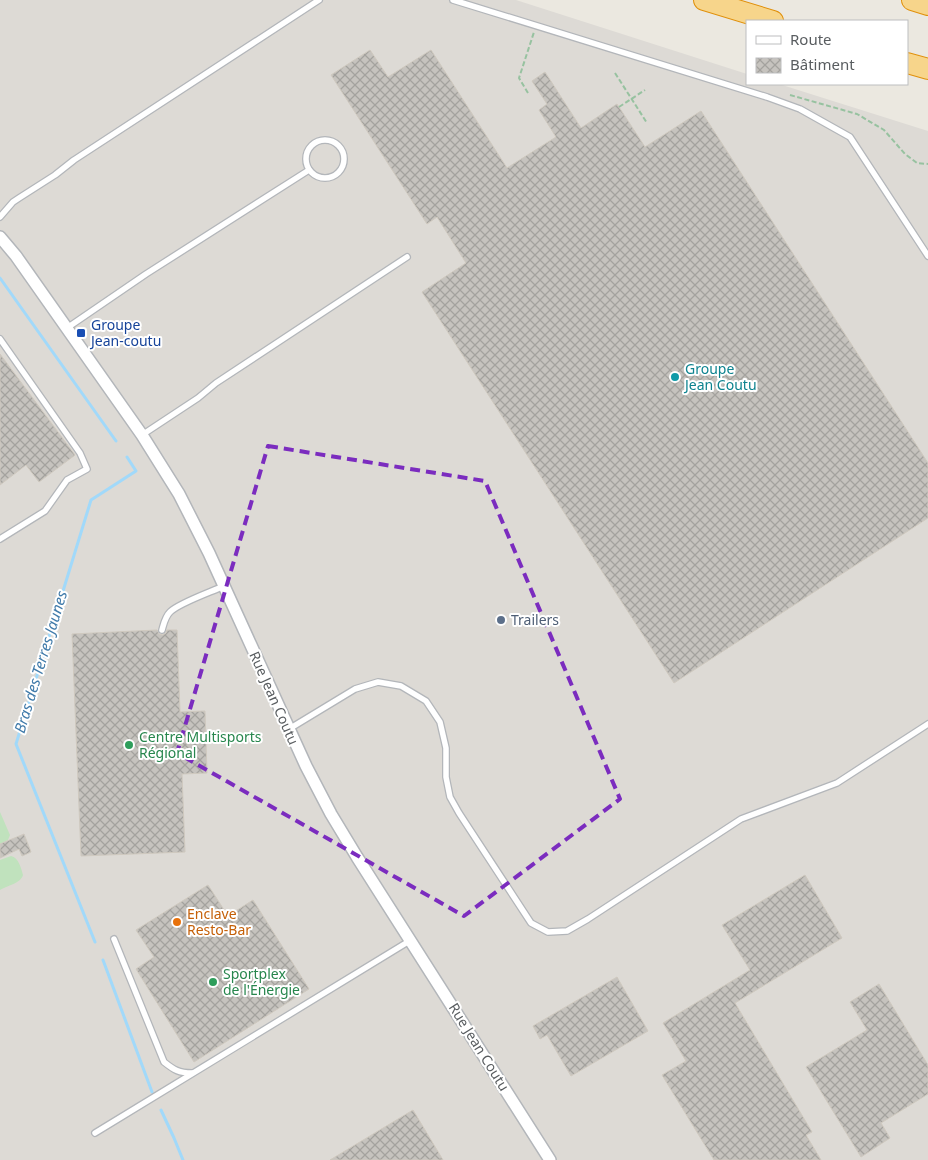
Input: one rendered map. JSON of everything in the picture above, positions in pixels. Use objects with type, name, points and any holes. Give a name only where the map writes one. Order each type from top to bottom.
[{"type":"highway","points":[[704,0],[770,20]]},
{"type":"highway","points":[[912,0],[928,5]]},
{"type":"highway","points":[[908,62],[928,69]]},
{"type":"street","name":"Rue Jean Coutu","points":[[0,237],[13,252],[67,328],[161,464],[198,530],[306,766],[332,814],[357,857],[550,1160]]},
{"type":"lane","points":[[0,217],[13,202],[55,175],[74,160],[319,0]]},
{"type":"lane","points":[[453,0],[768,97],[800,109],[823,121],[850,137],[928,256]]},
{"type":"lane","points":[[329,140],[340,147],[343,153],[344,165],[336,175],[325,178],[319,177],[310,170],[306,158],[311,146],[316,142],[329,140]]},
{"type":"lane","points":[[67,328],[146,274],[310,170]]},
{"type":"lane","points":[[142,434],[198,398],[223,378],[407,257]]},
{"type":"lane","points":[[0,339],[80,453],[87,469],[68,480],[45,511],[0,539]]},
{"type":"lane","points":[[162,630],[165,619],[171,611],[224,586]]},
{"type":"lane","points":[[289,729],[355,689],[378,682],[401,686],[426,701],[440,722],[446,748],[446,777],[450,798],[531,923],[548,932],[567,931],[742,819],[837,783],[928,724]]},
{"type":"lane","points":[[114,939],[164,1062],[174,1070],[194,1073]]},
{"type":"lane","points":[[95,1133],[410,940]]},
{"type":"path","points":[[615,73],[647,123]]},
{"type":"path","points":[[619,107],[644,90]]},
{"type":"highlighted area","points":[[268,446],[485,481],[620,799],[464,916],[177,753]]},
{"type":"shaded area","points":[[0,0],[516,0],[746,74],[746,85],[782,85],[928,131],[928,1160],[0,1160]]},
{"type":"green space","points":[[0,812],[10,835],[8,840],[0,844]]},
{"type":"green space","points":[[11,856],[18,861],[23,875],[17,882],[0,890],[0,860]]},
{"type":"building","name":"Groupe Jean Coutu","points":[[370,50],[388,77],[431,50],[507,168],[556,137],[539,110],[547,104],[532,81],[545,72],[581,128],[617,104],[645,147],[701,111],[928,463],[928,518],[674,683],[422,292],[466,263],[437,217],[427,224],[331,75]]},
{"type":"building","points":[[0,354],[75,455],[39,482],[26,465],[0,485]]},
{"type":"building","points":[[157,630],[159,634],[163,635],[167,630],[177,630],[180,712],[205,711],[207,773],[182,774],[185,852],[81,856],[72,634]]},
{"type":"building","points":[[24,834],[31,852],[22,856],[19,849],[0,858],[0,844]]},
{"type":"building","points":[[805,875],[842,938],[735,1003],[812,1132],[806,1135],[821,1160],[714,1160],[662,1075],[686,1061],[663,1023],[750,970],[722,925]]},
{"type":"building","points":[[208,885],[228,916],[253,900],[309,989],[194,1062],[136,969],[154,957],[136,930]]},
{"type":"building","points":[[617,977],[648,1031],[571,1076],[547,1035],[540,1039],[533,1026]]},
{"type":"building","points":[[879,984],[928,1065],[928,1094],[881,1123],[890,1138],[861,1157],[806,1067],[867,1030],[850,1002]]},
{"type":"building","points":[[413,1110],[443,1160],[330,1160]]},
{"type":"waterway","name":"Bras des Terres Jaunes","points":[[0,278],[116,441]]},
{"type":"waterway","name":"Bras des Terres Jaunes","points":[[95,942],[16,744],[91,500],[136,471],[127,457]]},
{"type":"waterway","name":"Bras des Terres Jaunes","points":[[103,960],[152,1092]]},
{"type":"waterway","name":"Bras des Terres Jaunes","points":[[161,1110],[183,1160]]},
{"type":"place","name":"Groupe Jean-coutu","points":[[81,333]]},
{"type":"place","name":"Groupe Jean Coutu","points":[[675,377]]},
{"type":"place","name":"Trailers","points":[[501,620]]},
{"type":"place","name":"Centre Multisports Régional","points":[[129,745]]},
{"type":"place","name":"Enclave Resto-Bar","points":[[177,922]]},
{"type":"place","name":"Sportplex de l'Énergie","points":[[213,982]]}]
